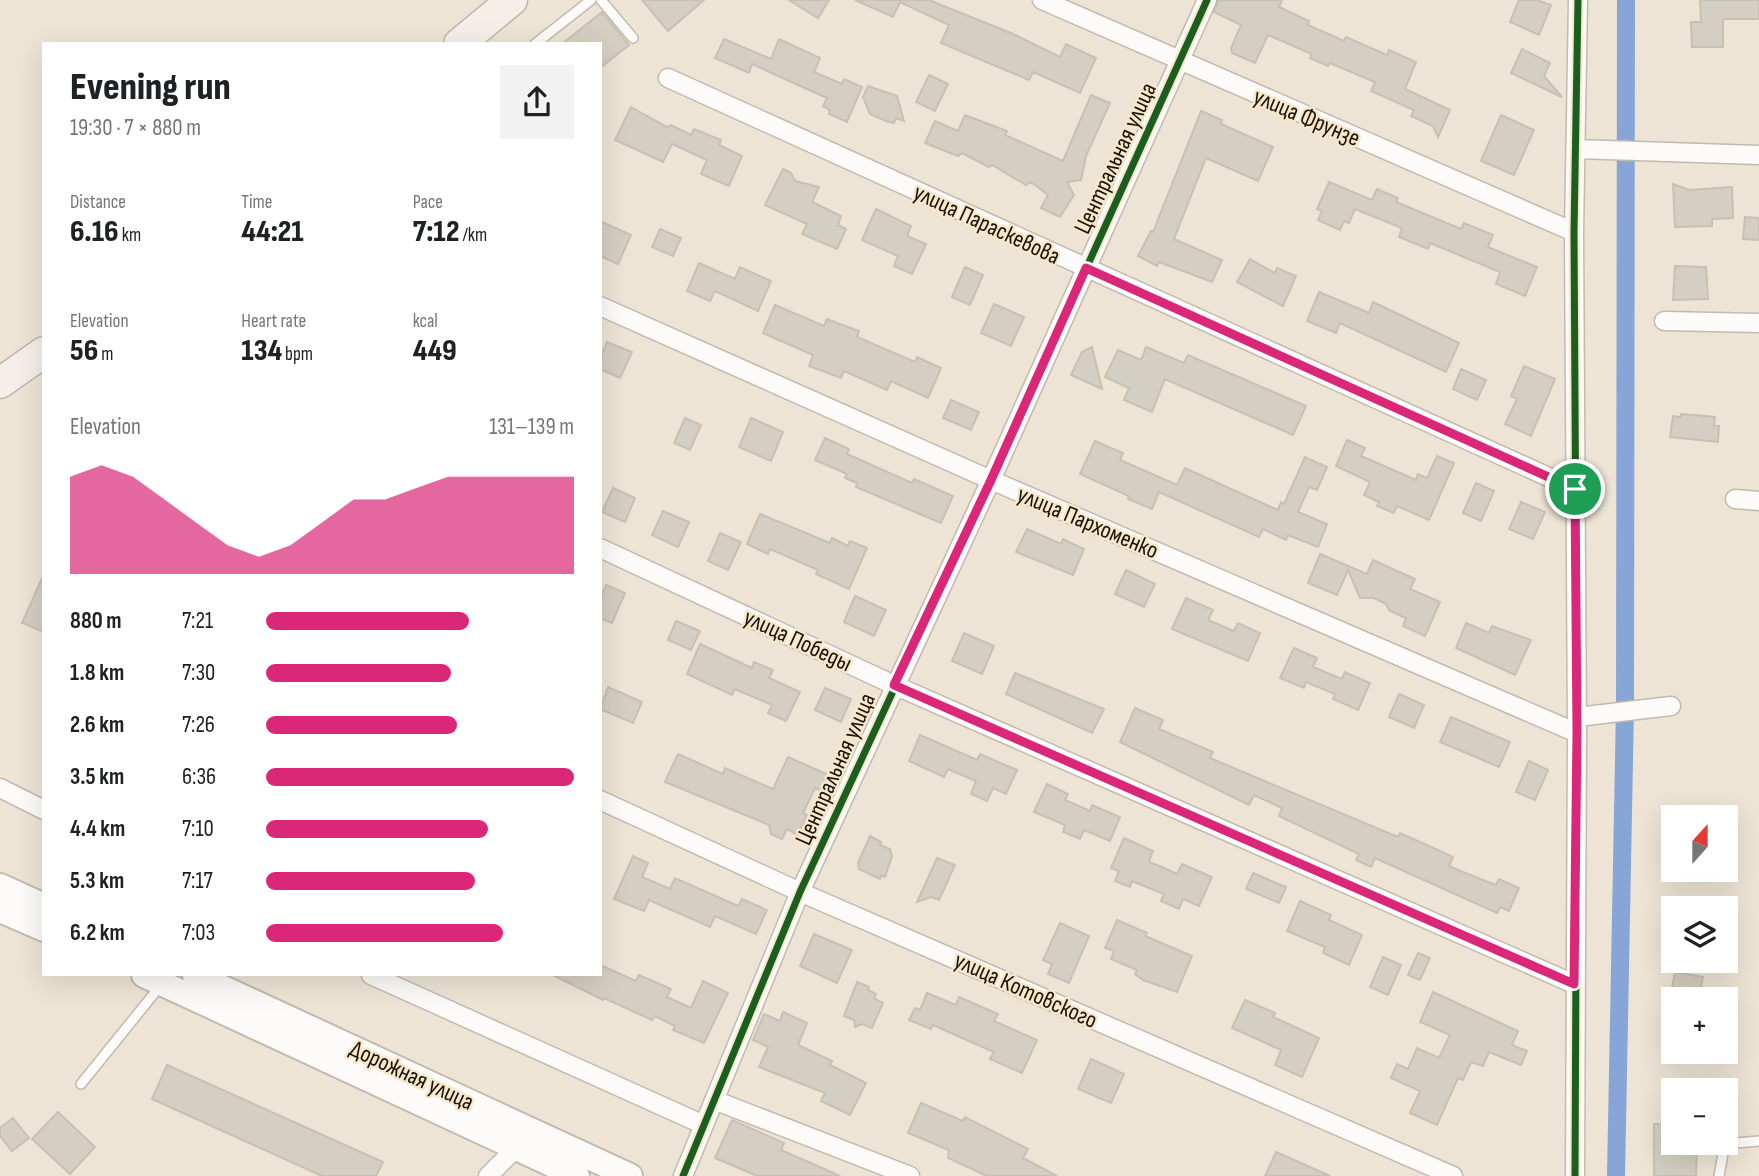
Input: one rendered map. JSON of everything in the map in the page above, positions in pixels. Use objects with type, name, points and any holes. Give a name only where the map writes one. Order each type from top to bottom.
[{"type":"highway","points":[[443,42],[494,0]]},
{"type":"highway","points":[[461,42],[512,0]]},
{"type":"highway","points":[[0,366],[42,339]]},
{"type":"highway","points":[[0,383],[42,353]]},
{"type":"main road","points":[[0,886],[42,905]]},
{"type":"main road","points":[[0,909],[42,928]]},
{"type":"main road","name":"Дорожная улица","points":[[197,976],[524,1140],[577,1176]]},
{"type":"main road","name":"Дорожная улица","points":[[153,979],[524,1140],[630,1176]]},
{"type":"street","name":"улица Фрунзе","points":[[1042,0],[1574,232]]},
{"type":"street","name":"Центральная улица","points":[[683,1176],[800,892],[991,480],[1207,0]]},
{"type":"street","points":[[1575,1176],[1577,725],[1574,232],[1578,0]]},
{"type":"street","name":"улица Параскевова","points":[[668,78],[1575,489]]},
{"type":"street","points":[[1576,149],[1759,155]]},
{"type":"street","name":"улица Пархоменко","points":[[602,307],[991,480],[1577,725]]},
{"type":"street","points":[[1664,321],[1759,323]]},
{"type":"street","points":[[1735,499],[1759,501]]},
{"type":"street","name":"улица Победы","points":[[602,549],[894,685],[1574,984]]},
{"type":"street","points":[[1577,725],[1671,706]]},
{"type":"street","points":[[0,788],[42,809]]},
{"type":"street","name":"улица Котовского","points":[[602,801],[800,892],[1453,1176]]},
{"type":"street","points":[[373,976],[704,1125]]},
{"type":"street","points":[[714,1100],[910,1176]]},
{"type":"street","points":[[488,1176],[524,1140]]},
{"type":"lane","points":[[538,42],[591,0]]},
{"type":"lane","points":[[601,0],[633,38]]},
{"type":"lane","points":[[82,1084],[153,979]]},
{"type":"lane","points":[[1719,1176],[1724,1148],[1736,1143],[1759,1141]]},
{"type":"building","points":[[642,0],[704,0],[668,31]]},
{"type":"building","points":[[789,0],[829,0],[818,18]]},
{"type":"building","points":[[855,0],[929,0],[1011,33],[1060,57],[1066,44],[1096,58],[1080,93],[1033,72],[1029,80],[941,43],[949,25],[900,2],[893,17]]},
{"type":"building","points":[[1218,0],[1282,0],[1279,7],[1309,21],[1308,25],[1344,41],[1346,37],[1387,55],[1389,50],[1416,62],[1405,89],[1450,110],[1438,137],[1433,126],[1411,116],[1414,110],[1371,91],[1375,82],[1330,63],[1328,66],[1310,58],[1312,54],[1268,35],[1255,63],[1232,53],[1231,48],[1241,25],[1214,12]]},
{"type":"building","points":[[1519,0],[1537,0],[1551,5],[1539,35],[1510,22]]},
{"type":"building","points":[[1700,0],[1759,0],[1759,19],[1723,19],[1723,47],[1692,47],[1691,22],[1701,22]]},
{"type":"building","points":[[602,12],[629,45],[602,66],[602,42],[564,42]]},
{"type":"building","points":[[724,39],[771,59],[779,39],[820,58],[814,72],[842,84],[844,79],[862,87],[847,122],[829,114],[830,110],[823,106],[827,98],[752,64],[749,73],[715,58]]},
{"type":"building","points":[[1522,49],[1550,63],[1544,76],[1562,97],[1511,73]]},
{"type":"building","points":[[929,75],[948,84],[935,111],[916,102]]},
{"type":"building","points":[[868,86],[897,96],[904,121],[896,118],[894,123],[870,114],[863,97]]},
{"type":"building","points":[[1091,95],[1110,103],[1086,156],[1081,180],[1067,182],[1074,195],[1060,217],[1041,208],[1048,195],[1031,182],[1026,185],[992,165],[989,167],[962,153],[958,156],[925,143],[935,121],[958,131],[965,115],[1007,131],[1005,135],[1063,161]]},
{"type":"building","points":[[631,107],[667,127],[671,125],[691,135],[694,129],[721,140],[719,145],[742,156],[729,186],[701,174],[707,160],[672,144],[663,162],[615,140]]},
{"type":"building","points":[[1201,111],[1222,120],[1221,124],[1273,147],[1258,181],[1206,158],[1174,239],[1222,260],[1212,282],[1159,262],[1157,266],[1138,256],[1151,231],[1153,232]]},
{"type":"building","points":[[1501,115],[1534,130],[1514,175],[1481,161]]},
{"type":"building","points":[[783,169],[791,173],[795,181],[819,187],[812,202],[841,216],[838,225],[846,229],[837,249],[802,234],[807,224],[765,205]]},
{"type":"building","points":[[1329,182],[1372,200],[1377,189],[1398,198],[1396,202],[1461,229],[1464,223],[1493,235],[1488,247],[1537,267],[1525,296],[1496,284],[1500,272],[1430,243],[1428,249],[1399,237],[1402,228],[1355,209],[1349,223],[1344,221],[1340,230],[1318,220],[1322,211],[1317,209]]},
{"type":"building","points":[[1673,184],[1689,190],[1732,187],[1733,218],[1712,219],[1712,226],[1675,227]]},
{"type":"building","points":[[876,209],[911,226],[907,236],[926,244],[912,274],[894,266],[898,256],[862,240]]},
{"type":"building","points":[[1745,217],[1759,218],[1759,240],[1743,239]]},
{"type":"building","points":[[602,222],[631,235],[618,264],[602,257]]},
{"type":"building","points":[[660,229],[681,238],[673,256],[652,247]]},
{"type":"building","points":[[1250,259],[1275,273],[1277,268],[1296,276],[1283,306],[1237,282]]},
{"type":"building","points":[[699,263],[735,279],[740,267],[771,281],[758,311],[715,291],[710,301],[687,291]]},
{"type":"building","points":[[1675,266],[1706,267],[1708,299],[1673,300]]},
{"type":"building","points":[[965,267],[983,275],[970,305],[952,297]]},
{"type":"building","points":[[1319,292],[1369,313],[1373,302],[1459,343],[1446,372],[1340,323],[1336,333],[1307,321]]},
{"type":"building","points":[[994,304],[1024,317],[1011,346],[981,333]]},
{"type":"building","points":[[775,305],[824,326],[827,319],[859,331],[857,337],[915,362],[917,357],[941,368],[928,398],[891,381],[887,390],[844,371],[841,378],[809,366],[813,355],[763,333]]},
{"type":"building","points":[[607,342],[632,352],[620,378],[602,370],[602,353]]},
{"type":"building","points":[[1092,347],[1102,389],[1071,375],[1082,352]]},
{"type":"building","points":[[1146,347],[1184,363],[1188,355],[1306,406],[1293,435],[1165,379],[1152,412],[1124,400],[1129,388],[1105,377],[1118,350],[1141,360]]},
{"type":"building","points":[[1524,366],[1555,379],[1531,436],[1505,424],[1517,399],[1511,396]]},
{"type":"building","points":[[1461,369],[1486,380],[1477,400],[1453,389]]},
{"type":"building","points":[[951,400],[979,412],[971,430],[943,418]]},
{"type":"building","points":[[1681,414],[1715,417],[1714,426],[1719,426],[1718,442],[1670,437],[1673,416],[1681,417]]},
{"type":"building","points":[[685,418],[701,425],[690,450],[674,443]]},
{"type":"building","points":[[751,418],[783,432],[771,461],[739,447]]},
{"type":"building","points":[[825,438],[849,449],[847,454],[912,483],[914,479],[953,496],[941,523],[856,487],[857,483],[845,478],[847,474],[815,460]]},
{"type":"building","points":[[1347,440],[1365,448],[1361,456],[1416,480],[1418,474],[1427,478],[1437,456],[1454,463],[1429,520],[1397,506],[1394,513],[1377,506],[1379,502],[1364,495],[1370,482],[1336,466]]},
{"type":"building","points":[[1095,441],[1123,453],[1120,460],[1177,485],[1185,468],[1278,510],[1281,502],[1284,504],[1305,457],[1327,467],[1317,490],[1309,487],[1298,512],[1327,524],[1318,547],[1288,535],[1286,540],[1263,529],[1259,537],[1159,492],[1152,509],[1128,499],[1129,496],[1080,474]]},
{"type":"building","points":[[1476,483],[1494,491],[1481,521],[1463,513]]},
{"type":"building","points":[[613,488],[635,498],[625,522],[602,512]]},
{"type":"building","points":[[1521,502],[1545,512],[1533,539],[1509,529]]},
{"type":"building","points":[[663,511],[689,522],[678,547],[652,535]]},
{"type":"building","points":[[760,514],[830,543],[832,538],[848,546],[850,541],[867,548],[849,589],[816,574],[818,570],[770,549],[768,554],[747,544]]},
{"type":"building","points":[[1027,529],[1061,544],[1063,539],[1084,549],[1073,575],[1016,552]]},
{"type":"building","points":[[720,533],[741,542],[728,570],[708,561]]},
{"type":"building","points":[[1320,554],[1367,574],[1373,560],[1415,579],[1410,589],[1440,602],[1425,636],[1403,626],[1406,618],[1390,611],[1386,604],[1374,598],[1360,598],[1348,570],[1337,595],[1308,583]]},
{"type":"building","points":[[1126,570],[1155,584],[1144,607],[1115,594]]},
{"type":"building","points":[[42,578],[42,631],[22,623]]},
{"type":"building","points":[[606,585],[625,593],[612,623],[602,619],[602,594]]},
{"type":"building","points":[[855,596],[886,610],[874,636],[844,622]]},
{"type":"building","points":[[1186,598],[1213,610],[1208,620],[1234,631],[1238,623],[1260,633],[1248,661],[1172,629]]},
{"type":"building","points":[[676,621],[700,631],[691,650],[668,640]]},
{"type":"building","points":[[1466,623],[1489,633],[1492,626],[1531,640],[1515,675],[1456,648]]},
{"type":"building","points":[[964,633],[994,646],[982,674],[952,661]]},
{"type":"building","points":[[700,644],[752,668],[754,662],[773,670],[769,678],[800,692],[786,721],[768,713],[772,705],[735,689],[732,695],[687,674]]},
{"type":"building","points":[[1294,648],[1317,658],[1313,667],[1342,679],[1345,672],[1370,683],[1358,710],[1333,699],[1335,694],[1306,682],[1304,688],[1280,678]]},
{"type":"building","points":[[1015,673],[1104,709],[1092,733],[1006,694]]},
{"type":"building","points":[[608,687],[642,702],[633,723],[602,710]]},
{"type":"building","points":[[825,688],[851,699],[841,722],[815,710]]},
{"type":"building","points":[[1399,694],[1424,705],[1414,728],[1389,717]]},
{"type":"building","points":[[1135,708],[1163,720],[1159,729],[1213,752],[1210,758],[1398,837],[1400,833],[1429,846],[1453,857],[1449,866],[1496,885],[1499,879],[1519,888],[1509,911],[1500,907],[1497,913],[1375,858],[1371,867],[1356,860],[1359,854],[1279,816],[1282,808],[1254,795],[1249,805],[1120,742]]},
{"type":"building","points":[[1451,717],[1510,742],[1499,767],[1440,742]]},
{"type":"building","points":[[920,735],[977,760],[980,754],[1017,770],[1006,794],[993,788],[987,801],[971,794],[976,781],[948,769],[944,777],[909,761]]},
{"type":"building","points":[[678,754],[723,774],[725,768],[773,789],[788,757],[833,777],[825,793],[815,788],[803,813],[807,815],[798,835],[787,829],[782,839],[771,834],[769,825],[665,782]]},
{"type":"building","points":[[1529,761],[1548,770],[1535,800],[1516,792]]},
{"type":"building","points":[[1047,784],[1068,794],[1065,800],[1090,811],[1092,805],[1120,817],[1110,841],[1084,830],[1080,839],[1063,832],[1065,825],[1034,812]]},
{"type":"building","points":[[870,836],[890,849],[892,856],[885,877],[881,875],[880,879],[859,869],[858,863]]},
{"type":"building","points":[[1124,838],[1153,851],[1149,862],[1177,874],[1182,864],[1212,877],[1199,906],[1183,899],[1179,909],[1161,901],[1164,894],[1132,881],[1130,887],[1115,881],[1119,871],[1111,868]]},
{"type":"building","points":[[633,856],[648,863],[642,877],[670,889],[675,878],[738,906],[742,899],[767,910],[756,934],[715,916],[710,927],[649,900],[644,911],[614,899]]},
{"type":"building","points":[[937,858],[955,865],[939,900],[931,897],[917,902]]},
{"type":"building","points":[[1253,873],[1286,887],[1279,903],[1246,889]]},
{"type":"building","points":[[1300,901],[1331,915],[1329,920],[1362,935],[1349,965],[1323,953],[1325,947],[1287,931]]},
{"type":"building","points":[[1117,920],[1147,933],[1145,936],[1192,956],[1177,992],[1143,980],[1135,974],[1137,970],[1111,959],[1114,951],[1105,948]]},
{"type":"building","points":[[1060,923],[1089,936],[1069,983],[1048,974],[1052,964],[1043,960]]},
{"type":"building","points":[[814,934],[852,950],[837,983],[800,966]]},
{"type":"building","points":[[1418,953],[1430,958],[1420,980],[1408,975]]},
{"type":"building","points":[[1383,957],[1401,965],[1388,995],[1370,987]]},
{"type":"building","points":[[602,966],[636,981],[639,975],[671,989],[667,997],[691,1008],[703,981],[728,993],[704,1043],[673,1030],[675,1026],[655,1016],[652,1020],[604,998],[603,1000],[555,976],[602,976]]},
{"type":"building","points":[[1675,973],[1703,977],[1701,987],[1672,987]]},
{"type":"building","points":[[857,982],[869,987],[868,990],[876,994],[874,998],[883,1003],[872,1028],[862,1024],[855,1027],[854,1020],[844,1016]]},
{"type":"building","points":[[1433,992],[1518,1031],[1512,1045],[1527,1051],[1521,1065],[1489,1052],[1483,1066],[1471,1062],[1463,1080],[1458,1078],[1437,1125],[1410,1113],[1420,1091],[1391,1078],[1397,1064],[1408,1069],[1417,1048],[1439,1058],[1450,1035],[1420,1022]]},
{"type":"building","points":[[927,993],[956,1005],[959,997],[998,1014],[994,1021],[1037,1040],[1022,1073],[990,1059],[994,1052],[933,1025],[931,1029],[909,1020],[915,1008],[920,1010]]},
{"type":"building","points":[[1245,1000],[1275,1013],[1273,1017],[1319,1038],[1302,1077],[1275,1065],[1281,1050],[1232,1028]]},
{"type":"building","points":[[783,1012],[807,1023],[798,1045],[832,1061],[830,1065],[866,1083],[850,1115],[821,1101],[825,1093],[759,1067],[768,1047],[753,1040],[764,1014],[780,1021]]},
{"type":"building","points":[[1091,1059],[1124,1074],[1111,1103],[1078,1089]]},
{"type":"building","points":[[167,1065],[383,1162],[376,1176],[322,1176],[152,1099]]},
{"type":"building","points":[[921,1103],[963,1121],[965,1117],[1028,1149],[1023,1158],[1057,1176],[987,1176],[948,1158],[949,1150],[908,1133]]},
{"type":"building","points":[[58,1112],[95,1147],[70,1174],[32,1139]]},
{"type":"building","points":[[13,1118],[29,1138],[12,1151],[0,1136],[0,1128]]},
{"type":"building","points":[[732,1120],[784,1143],[781,1150],[840,1176],[757,1176],[715,1158]]},
{"type":"building","points":[[1654,1124],[1661,1124],[1661,1155],[1697,1155],[1696,1176],[1654,1176]]},
{"type":"building","points":[[1276,1152],[1330,1176],[1265,1176]]},
{"type":"waterway","points":[[1616,1176],[1625,708],[1626,0]]},
{"type":"cycle path","points":[[683,1176],[800,892],[991,480],[1207,0]]},
{"type":"cycle path","points":[[1575,1176],[1577,733],[1574,232],[1578,0]]},
{"type":"route","points":[[1086,268],[1575,489],[1577,733],[1574,984],[894,685],[991,480],[1086,268]]}]
